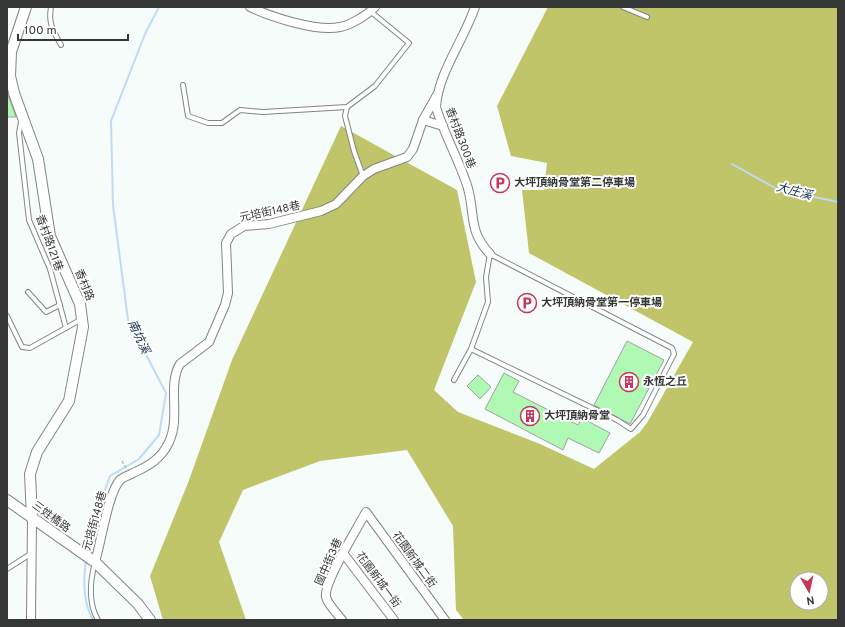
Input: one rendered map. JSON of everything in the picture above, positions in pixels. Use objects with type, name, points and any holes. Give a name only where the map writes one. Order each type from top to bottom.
[{"type":"street","name":"香村路","points":[[26,7],[11,52],[10,76],[14,93],[38,159],[50,236],[80,304],[83,318],[82,339],[69,401],[37,452],[30,474],[32,518],[31,620]]},
{"type":"street","points":[[250,7],[269,16],[321,28],[340,27],[372,9]]},
{"type":"street","name":"香村路300巷","points":[[475,7],[466,31],[450,58],[437,95],[436,107],[467,186],[475,232],[480,244],[490,254]]},
{"type":"street","name":"元培街148巷","points":[[95,562],[112,496],[120,480],[148,466],[162,455],[174,430],[175,379],[177,369],[180,364],[209,342],[225,305],[228,293],[226,242],[231,234],[244,226],[269,224],[321,211],[336,204],[363,176],[374,169],[407,157],[413,149],[423,120],[437,95]]},
{"type":"street","points":[[423,120],[443,126]]},
{"type":"street","name":"三姓橋路","points":[[7,500],[95,562]]},
{"type":"street","name":"國中街3巷","points":[[342,620],[326,596],[327,588],[343,553],[366,512]]},
{"type":"street","name":"花園新城二街","points":[[366,512],[445,620]]},
{"type":"street","name":"花園新城一街","points":[[343,553],[394,620]]},
{"type":"street","points":[[95,562],[138,604],[150,620]]},
{"type":"lane","points":[[50,7],[49,18],[51,28],[60,45]]},
{"type":"lane","points":[[623,7],[647,17]]},
{"type":"lane","points":[[183,85],[188,116],[208,124],[222,123],[240,110],[263,112],[347,107],[375,86],[409,43],[372,9]]},
{"type":"lane","points":[[347,107],[345,116],[354,151],[363,176]]},
{"type":"lane","name":"香村路121巷","points":[[22,116],[19,133],[29,220],[50,268],[66,328]]},
{"type":"lane","points":[[454,380],[471,349],[488,302],[486,277],[490,254],[672,348],[674,354],[643,415],[631,429],[567,395],[471,349]]},
{"type":"lane","points":[[28,292],[46,312],[60,306]]},
{"type":"lane","points":[[7,316],[22,347],[30,348],[83,318]]},
{"type":"lane","points":[[7,569],[32,552]]},
{"type":"lane","name":"元培街148巷","points":[[95,562],[92,573],[91,595],[95,614],[98,620]]},
{"type":"path","points":[[122,461],[128,472]]},
{"type":"path","points":[[85,532],[96,535]]},
{"type":"green space","points":[[548,7],[838,7],[838,620],[464,620],[456,610],[453,526],[407,450],[320,461],[243,490],[219,542],[246,620],[163,620],[150,576],[188,483],[232,360],[341,126],[457,190],[476,282],[434,390],[458,412],[540,444],[594,469],[640,432],[647,423],[693,342],[529,253],[522,190],[544,190],[547,163],[511,156],[497,106]]},
{"type":"building","points":[[7,92],[8,95],[16,117],[7,117]]},
{"type":"building","name":"永恆之丘","points":[[627,341],[664,360],[630,424],[594,405]]},
{"type":"building","name":"大坪頂納骨堂","points":[[504,373],[519,381],[513,392],[578,425],[582,418],[610,433],[599,453],[568,438],[563,450],[485,409]]},
{"type":"building","points":[[478,375],[491,387],[480,399],[467,386]]},
{"type":"waterway","name":"南坑溪","points":[[87,552],[90,532],[110,476],[139,459],[159,435],[166,393],[128,320],[113,205],[111,121],[145,34],[159,7]]},
{"type":"waterway","name":"大庄溪","points":[[732,164],[777,189],[838,202]]},
{"type":"waterway","name":"南坑溪","points":[[86,560],[84,575],[85,591],[87,606],[93,620]]},
{"type":"place","name":"大坪頂納骨堂第二停車場","points":[[500,183]]},
{"type":"place","name":"大坪頂納骨堂第一停車場","points":[[527,303]]},
{"type":"place","name":"永恆之丘","points":[[629,382]]},
{"type":"place","name":"大坪頂納骨堂","points":[[530,416]]}]
